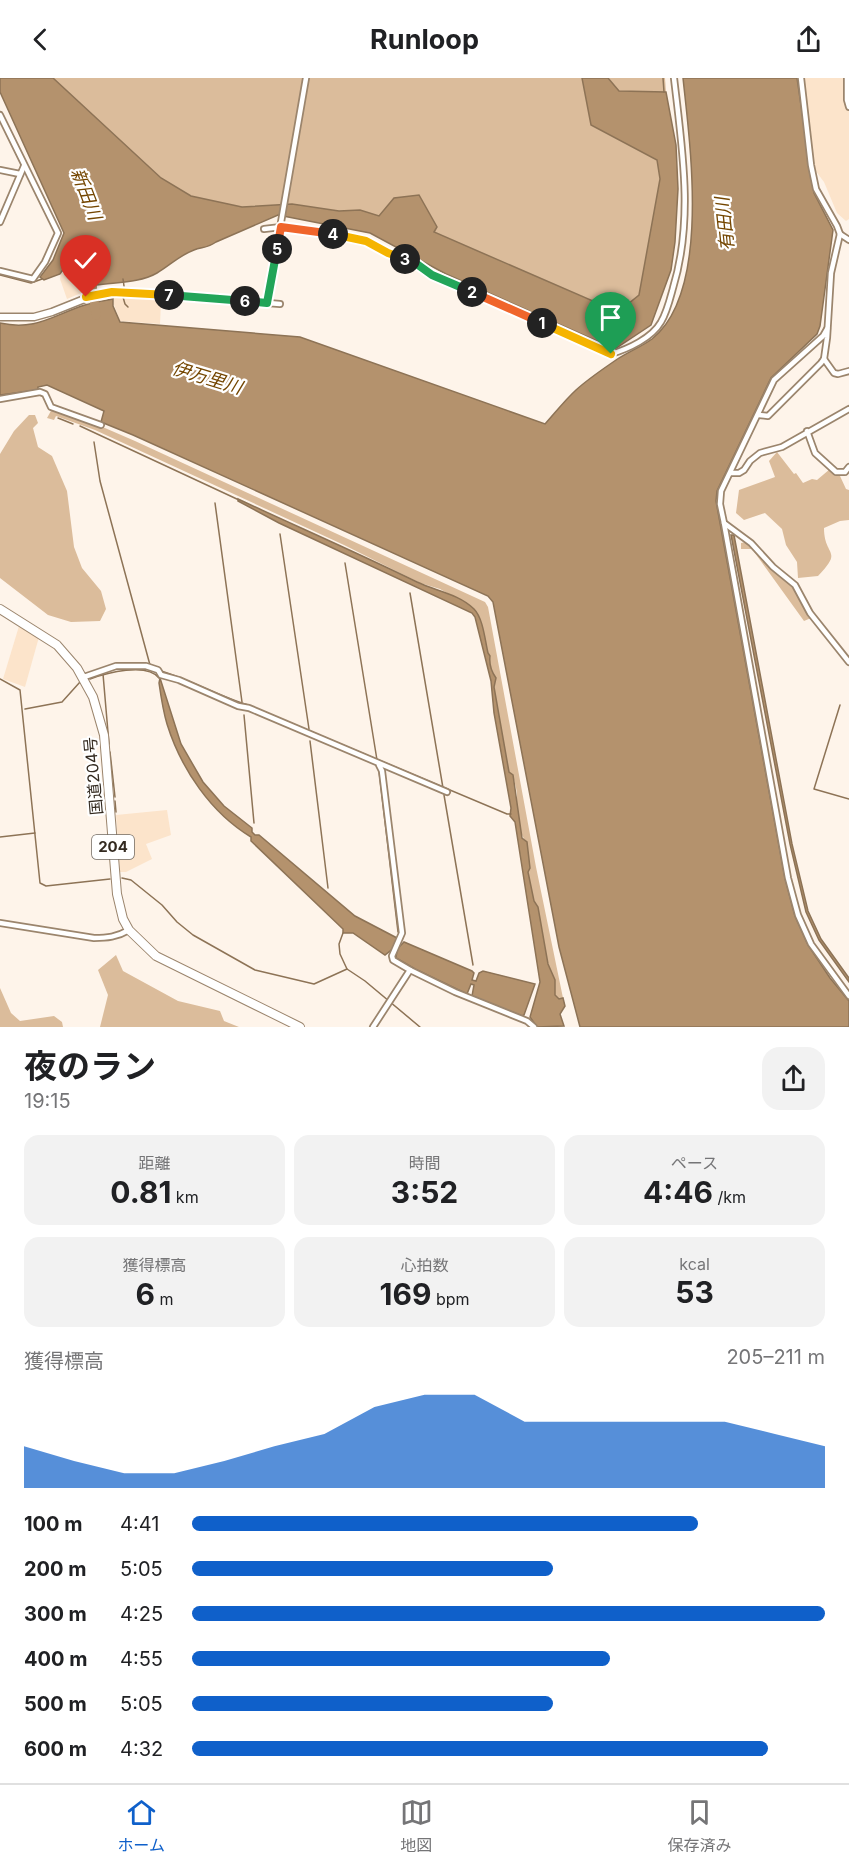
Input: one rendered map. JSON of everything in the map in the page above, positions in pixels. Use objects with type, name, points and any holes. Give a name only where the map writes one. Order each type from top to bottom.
[{"type":"highway","name":"国道204号","points":[[0,609],[57,645],[84,677],[98,709],[104,735],[117,894],[123,919],[129,930],[145,947],[167,963],[300,1027]]},
{"type":"street","points":[[267,303],[306,78]]},
{"type":"street","points":[[264,229],[281,224],[366,241],[388,253],[414,262],[432,275],[611,354],[619,352],[650,335],[660,324],[676,277],[684,243],[683,155],[674,78]]},
{"type":"street","points":[[759,415],[768,416],[824,359],[831,273],[840,234],[816,189],[801,78]]},
{"type":"street","points":[[847,78],[849,107]]},
{"type":"street","points":[[0,115],[3,128],[58,233],[45,262],[33,279],[0,271]]},
{"type":"street","points":[[0,222],[24,166]]},
{"type":"street","points":[[0,170],[20,174]]},
{"type":"street","points":[[840,234],[849,240]]},
{"type":"street","points":[[0,317],[34,317],[86,297],[112,292],[280,304]]},
{"type":"street","points":[[827,329],[823,336],[774,380],[720,497],[788,878],[798,915],[811,944],[849,996]]},
{"type":"street","points":[[824,359],[834,373],[849,371]]},
{"type":"street","points":[[0,399],[40,392],[45,394],[51,407],[101,424]]},
{"type":"street","points":[[731,474],[739,473],[755,456],[782,447],[849,409]]},
{"type":"street","points":[[807,431],[815,453],[836,472],[845,472],[849,467]]},
{"type":"street","points":[[724,524],[751,543],[773,567],[795,585],[810,613],[849,662]]},
{"type":"street","points":[[84,677],[116,666],[128,664],[146,666],[447,792]]},
{"type":"street","points":[[379,765],[402,933],[393,960],[455,992],[527,1021],[534,1027]]},
{"type":"street","points":[[0,923],[94,938],[109,938],[129,930]]},
{"type":"street","points":[[372,1027],[410,970]]},
{"type":"shaded area","points":[[53,78],[582,78],[591,125],[657,160],[660,179],[639,295],[618,312],[433,232],[394,198],[379,217],[360,210],[339,211],[292,204],[242,207],[191,196],[161,178]]},
{"type":"shaded area","points":[[608,78],[665,78],[666,92],[619,91]]},
{"type":"shaded area","points":[[803,78],[844,78],[843,97],[849,111],[849,219],[846,221],[837,213],[824,182],[815,170]]},
{"type":"shaded area","points":[[75,269],[81,286],[86,291],[67,299],[60,279],[61,273]]},
{"type":"shaded area","points":[[114,297],[157,299],[161,303],[160,324],[120,321],[114,305]]},
{"type":"shaded area","points":[[52,409],[135,441],[485,602],[488,607],[536,867],[563,998],[559,999],[555,995],[555,980],[548,964],[538,907],[529,885],[527,842],[519,826],[517,790],[513,775],[509,773],[494,687],[496,678],[491,667],[478,614],[473,608],[440,589],[420,583],[344,545],[95,430],[56,416],[54,420],[47,418]]},
{"type":"shaded area","points":[[29,415],[35,415],[38,423],[33,428],[38,447],[52,456],[67,491],[74,547],[82,568],[101,591],[106,609],[100,621],[71,622],[48,615],[0,578],[0,454],[14,431]]},
{"type":"shaded area","points":[[777,452],[803,483],[812,479],[817,480],[830,469],[840,476],[846,489],[849,490],[849,520],[824,528],[831,557],[818,576],[798,578],[797,562],[786,545],[782,529],[765,513],[744,520],[736,513],[739,490],[775,477],[769,461]]},
{"type":"shaded area","points":[[746,542],[795,588],[811,618],[804,621],[752,549],[741,549],[741,543]]},
{"type":"shaded area","points":[[19,626],[39,637],[25,687],[3,679]]},
{"type":"shaded area","points":[[167,810],[171,835],[146,844],[152,859],[126,872],[120,872],[116,815]]},
{"type":"shaded area","points":[[116,955],[123,971],[178,1001],[220,1011],[224,1021],[239,1027],[100,1027],[108,995],[98,970]]},
{"type":"shaded area","points":[[0,988],[11,1013],[20,1021],[54,1016],[62,1022],[63,1027],[0,1027]]},
{"type":"water","points":[[0,78],[53,78],[161,178],[191,196],[242,207],[292,204],[339,211],[360,210],[379,216],[394,198],[419,195],[437,227],[434,232],[618,312],[639,295],[660,179],[657,160],[591,125],[582,78],[608,78],[619,91],[666,92],[676,145],[678,189],[671,270],[651,325],[615,349],[446,274],[370,233],[278,215],[189,252],[157,273],[143,279],[96,285],[96,288],[89,291],[82,285],[75,268],[62,271],[44,280],[40,277],[53,260],[64,233],[0,92]]},
{"type":"water","points":[[683,78],[797,78],[814,193],[833,230],[817,334],[771,378],[717,491],[716,501],[785,878],[795,916],[808,945],[849,1001],[849,1027],[580,1027],[559,947],[493,602],[488,596],[101,422],[104,411],[47,385],[38,387],[38,390],[0,395],[0,323],[24,325],[44,321],[85,305],[113,299],[113,306],[120,322],[300,337],[545,424],[585,382],[652,339],[671,317],[683,288],[690,253],[692,178]]},
{"type":"water","points":[[238,499],[417,582],[454,596],[468,604],[477,613],[482,623],[491,667],[496,678],[494,687],[509,772],[513,775],[522,838],[527,842],[530,868],[528,872],[534,901],[538,907],[548,964],[555,980],[555,995],[559,999],[563,998],[565,1006],[560,1014],[564,1026],[537,1027],[530,1017],[540,982],[515,822],[510,816],[511,808],[494,713],[491,681],[475,617],[472,613],[279,523]]},
{"type":"water","points":[[731,535],[734,535],[792,844],[808,911],[821,939],[849,978],[849,982],[819,940],[806,912],[790,844]]},
{"type":"water","points":[[160,678],[181,744],[203,782],[224,806],[252,828],[255,835],[259,835],[355,916],[397,938],[395,945],[399,947],[404,942],[472,971],[474,973],[472,980],[476,981],[479,973],[483,971],[535,984],[524,1015],[472,996],[474,985],[471,984],[467,994],[415,969],[396,958],[397,950],[394,948],[385,955],[353,933],[343,933],[343,929],[251,841],[251,837],[223,816],[199,788],[173,741],[163,709]]},
{"type":"waterway","points":[[663,78],[664,92]]},
{"type":"waterway","points":[[0,275],[31,283],[42,279]]},
{"type":"waterway","name":"新田川","points":[[91,278],[96,315]]},
{"type":"waterway","points":[[123,279],[124,286]]},
{"type":"waterway","points":[[123,297],[128,307]]},
{"type":"waterway","points":[[58,418],[73,424]]},
{"type":"waterway","points":[[80,426],[239,500]]},
{"type":"waterway","points":[[94,442],[100,481],[150,665]]},
{"type":"waterway","points":[[215,503],[242,702]]},
{"type":"waterway","points":[[280,534],[309,729]]},
{"type":"waterway","points":[[345,563],[377,760]]},
{"type":"waterway","points":[[410,593],[443,788]]},
{"type":"waterway","points":[[90,679],[126,670],[145,671],[159,678]]},
{"type":"waterway","points":[[161,671],[511,814]]},
{"type":"waterway","points":[[103,674],[109,744]]},
{"type":"waterway","points":[[0,679],[20,690],[40,883],[46,886],[110,879]]},
{"type":"waterway","points":[[25,709],[62,702],[80,682]]},
{"type":"waterway","points":[[840,705],[814,789],[849,799]]},
{"type":"waterway","points":[[244,715],[254,823]]},
{"type":"waterway","points":[[310,741],[328,888]]},
{"type":"waterway","points":[[110,752],[115,797]]},
{"type":"waterway","points":[[379,771],[398,932]]},
{"type":"waterway","points":[[444,795],[473,965]]},
{"type":"waterway","points":[[115,801],[116,812]]},
{"type":"waterway","points":[[0,837],[35,833]]},
{"type":"waterway","points":[[122,878],[131,880],[162,905],[193,935],[255,970],[314,984],[347,969]]},
{"type":"waterway","points":[[343,933],[339,944],[340,954],[347,969],[365,981],[420,1027]]},
{"type":"route","points":[[86,297],[112,292],[145,293],[267,303],[281,227],[366,241],[388,253],[414,262],[432,275],[611,354]]},
{"type":"water label","name":"有田川","points":[[725,224]]},
{"type":"water label","name":"伊万里川","points":[[207,378]]}]
